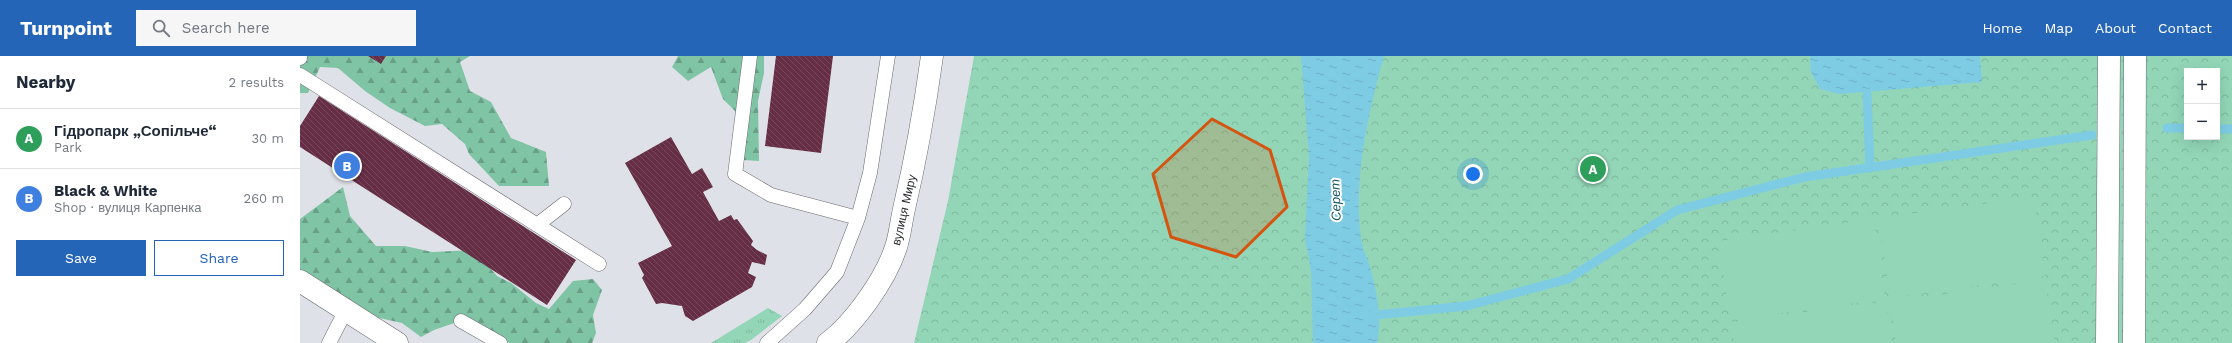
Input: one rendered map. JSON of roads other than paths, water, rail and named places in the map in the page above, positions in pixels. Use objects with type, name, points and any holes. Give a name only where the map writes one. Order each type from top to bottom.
[{"type":"street","name":"вулиця Миру","points":[[828,343],[840,335],[873,292],[895,251],[927,96],[932,56]]},
{"type":"street","points":[[2107,343],[2109,56]]},
{"type":"street","points":[[2134,343],[2134,108],[2136,56]]},
{"type":"street","points":[[2109,109],[2134,108]]},
{"type":"street","points":[[300,281],[397,343]]},
{"type":"lane","points":[[750,56],[735,174],[771,194],[858,218]]},
{"type":"lane","points":[[767,343],[805,309],[837,272],[858,218],[870,173],[888,56]]},
{"type":"lane","points":[[300,75],[599,264]]},
{"type":"lane","points":[[537,225],[564,204]]},
{"type":"lane","points":[[329,343],[346,310]]},
{"type":"lane","points":[[461,321],[500,343]]},
{"type":"water","name":"Серет","points":[[1301,56],[1384,56],[1368,124],[1359,193],[1359,216],[1362,243],[1377,295],[1379,325],[1377,343],[1313,343],[1311,270],[1305,238],[1309,157]]},
{"type":"water","points":[[1810,56],[1980,56],[1982,82],[1839,94],[1820,89],[1811,72]]},
{"type":"waterway","points":[[1867,93],[1870,168]]},
{"type":"waterway","points":[[2167,128],[2184,128]]},
{"type":"waterway","points":[[2220,129],[2232,129]]},
{"type":"waterway","points":[[1366,316],[1466,306],[1568,279],[1677,210],[1805,177],[2092,135]]},
{"type":"place","name":"Black & White","points":[[347,166]]},
{"type":"place","name":"Гідропарк „Сопільче“","points":[[1593,169]]}]
